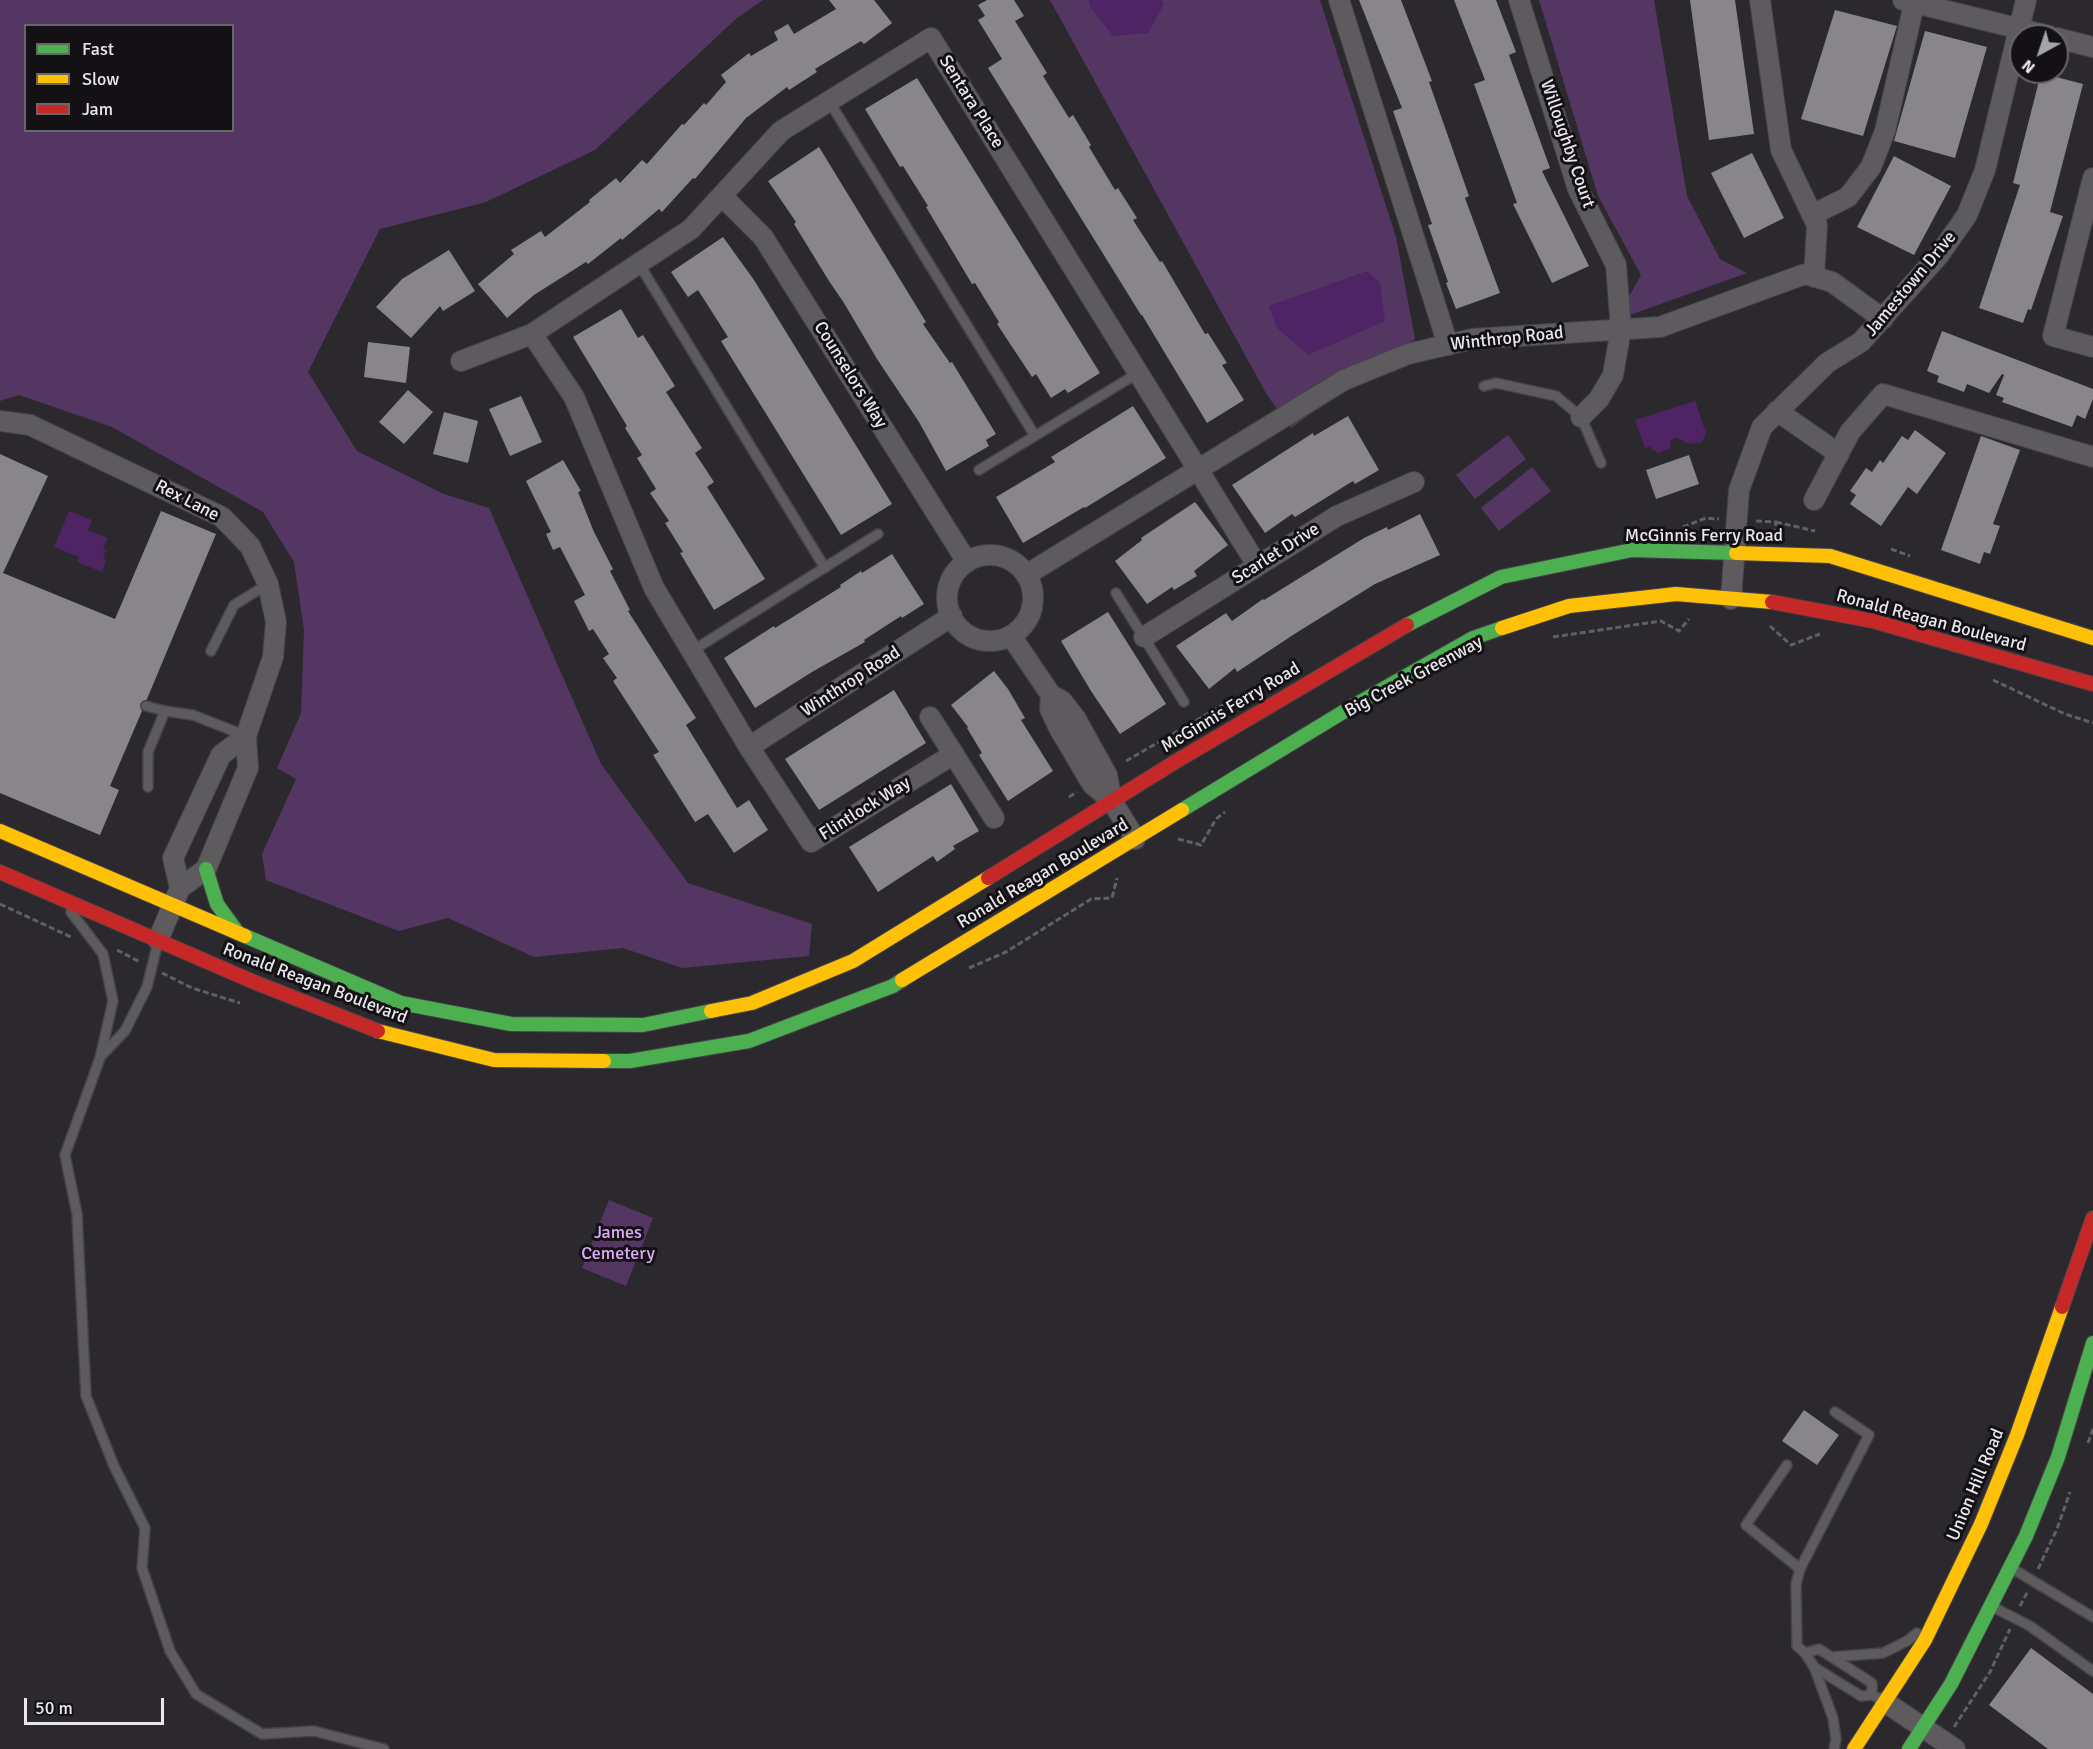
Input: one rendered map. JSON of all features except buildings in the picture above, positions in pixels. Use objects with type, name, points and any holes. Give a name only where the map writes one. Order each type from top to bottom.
[{"type":"main road","name":"McGinnis Ferry Road","points":[[1112,801],[1401,628],[1501,577],[1632,550],[1830,556],[2093,638]]},
{"type":"main road","name":"Ronald Reagan Boulevard","points":[[0,872],[254,982],[382,1033],[494,1060],[630,1061],[749,1041],[893,986],[1353,706],[1473,638],[1569,606],[1676,594],[1780,603],[1874,621],[2093,684]]},
{"type":"main road","name":"Ronald Reagan Boulevard","points":[[0,831],[177,897],[239,934],[401,1003],[511,1024],[643,1025],[752,1003],[853,961],[1112,801]]},
{"type":"main road","points":[[206,869],[217,904],[239,934]]},
{"type":"main road","name":"Union Hill Road","points":[[1854,1749],[1879,1698],[1924,1640],[1981,1524],[2018,1435],[2093,1218]]},
{"type":"main road","points":[[1909,1749],[1951,1684],[2026,1536],[2058,1456],[2093,1343]]},
{"type":"street","points":[[1339,0],[1448,345]]},
{"type":"street","name":"Willoughby Court","points":[[1519,0],[1578,189],[1616,265],[1621,329],[1614,375],[1599,399],[1581,417]]},
{"type":"street","points":[[1760,0],[1781,150],[1817,225],[1815,276],[1832,282],[1883,319]]},
{"type":"street","name":"Jamestown Drive","points":[[2020,24],[2026,0]]},
{"type":"street","points":[[1812,215],[1848,197],[1871,167],[1885,131],[1911,1],[2009,26]]},
{"type":"street","name":"Sentara Place","points":[[461,361],[532,334],[692,229],[781,131],[931,38],[1257,565]]},
{"type":"street","points":[[2069,41],[2093,47]]},
{"type":"street","name":"Jamestown Drive","points":[[1731,599],[1739,490],[1762,427],[1827,363],[1861,342],[1939,255],[1967,215],[1985,170],[2009,70]]},
{"type":"street","points":[[2093,178],[2053,336],[2093,347]]},
{"type":"street","name":"Counselors Way","points":[[722,196],[763,237],[967,562]]},
{"type":"street","name":"Winthrop Road","points":[[1026,575],[1344,380],[1408,354],[1472,339],[1660,327],[1782,281],[1805,274],[1815,276]]},
{"type":"street","points":[[532,334],[574,397],[654,588],[749,747]]},
{"type":"street","points":[[1814,500],[1850,432],[1883,394],[2093,457]]},
{"type":"street","points":[[1777,411],[1839,454]]},
{"type":"street","name":"Rex Lane","points":[[0,421],[30,425],[222,517],[250,546],[268,584],[276,622],[273,657],[246,736],[248,768],[206,869]]},
{"type":"street","name":"Scarlet Drive","points":[[1144,637],[1337,516],[1414,482]]},
{"type":"street","points":[[981,556],[1004,558],[1014,562],[1026,575],[1032,589],[1031,610],[1027,621],[1011,636],[990,641],[969,635],[960,629],[952,616],[947,598],[954,576],[967,562],[981,556]]},
{"type":"street","name":"Winthrop Road","points":[[749,747],[952,616]]},
{"type":"street","points":[[1011,636],[1051,695],[1050,709],[1092,784],[1112,801],[1136,839]]},
{"type":"street","points":[[930,717],[994,818]]},
{"type":"street","points":[[177,897],[174,858],[221,755],[246,736]]},
{"type":"street","name":"Flintlock Way","points":[[749,747],[812,842],[954,754]]},
{"type":"street","points":[[158,940],[177,897],[206,869]]},
{"type":"street","points":[[1879,1698],[1955,1749]]},
{"type":"lane","points":[[829,101],[1035,436]]},
{"type":"lane","points":[[639,264],[825,568]]},
{"type":"lane","points":[[979,470],[1138,372]]},
{"type":"lane","points":[[1484,386],[1496,384],[1556,396],[1581,417],[1601,463]]},
{"type":"lane","points":[[692,651],[878,534]]},
{"type":"lane","points":[[210,651],[234,605],[268,584]]},
{"type":"lane","points":[[1116,593],[1184,702]]},
{"type":"lane","points":[[146,706],[194,715],[246,736]]},
{"type":"lane","points":[[148,787],[148,752],[165,711]]},
{"type":"lane","points":[[60,898],[103,954],[113,1001],[100,1058],[65,1155],[77,1214],[86,1396],[114,1466],[145,1528],[142,1568],[170,1651],[196,1694],[262,1734],[314,1731],[384,1749]]},
{"type":"lane","points":[[100,1058],[125,1031],[147,987],[158,940]]},
{"type":"lane","points":[[1834,1749],[1836,1739],[1833,1718],[1814,1667],[1805,1653],[1797,1646],[1796,1584],[1800,1569],[1869,1435],[1835,1412]]},
{"type":"lane","points":[[1786,1465],[1746,1525],[1800,1569]]},
{"type":"lane","points":[[2011,1567],[2093,1617]]},
{"type":"lane","points":[[1991,1606],[2030,1626],[2093,1671]]},
{"type":"lane","points":[[1832,1657],[1883,1653],[1907,1641],[1936,1616]]},
{"type":"lane","points":[[1805,1653],[1818,1649],[1832,1657],[1872,1683],[1879,1698]]},
{"type":"lane","points":[[1814,1667],[1861,1696],[1879,1698]]},
{"type":"path","points":[[1544,638],[1661,621],[1679,632]]},
{"type":"path","points":[[1791,645],[1829,630]]},
{"type":"path","points":[[1992,680],[2065,714],[2093,723]]},
{"type":"path","points":[[1201,845],[1215,819],[1233,806]]},
{"type":"path","points":[[0,904],[71,936],[77,944]]},
{"type":"green space","points":[[0,0],[763,0],[737,18],[595,150],[486,202],[380,229],[308,372],[357,451],[444,494],[489,508],[601,764],[688,883],[812,924],[809,956],[682,968],[623,948],[534,957],[448,918],[399,931],[266,880],[262,854],[296,779],[277,768],[301,713],[304,630],[294,562],[263,512],[112,427],[19,395],[0,401]]},
{"type":"green space","points":[[1050,0],[1320,0],[1396,237],[1415,339],[1291,428],[1267,395]]},
{"type":"green space","points":[[1539,0],[1654,0],[1687,196],[1720,259],[1747,273],[1616,320],[1641,275],[1598,196]]},
{"type":"green space","points":[[1508,435],[1526,459],[1475,499],[1456,475]]},
{"type":"green space","points":[[1532,467],[1551,491],[1499,531],[1481,508]]},
{"type":"green space","name":"James Cemetery","points":[[609,1200],[653,1218],[626,1286],[582,1268]]},
{"type":"shaded area","points":[[1088,0],[1162,0],[1164,4],[1148,33],[1113,36],[1091,8]]},
{"type":"shaded area","points":[[1367,271],[1380,283],[1385,321],[1308,355],[1276,327],[1269,306]]},
{"type":"shaded area","points":[[1695,401],[1706,433],[1702,442],[1689,444],[1677,438],[1670,440],[1669,449],[1658,453],[1652,450],[1651,446],[1645,448],[1635,420]]},
{"type":"shaded area","points":[[69,511],[92,520],[88,530],[108,538],[103,548],[106,550],[103,559],[106,560],[102,572],[77,562],[79,557],[54,547]]},
{"type":"traffic: fast","points":[[1407,625],[1501,577],[1632,550],[1736,553]]},
{"type":"traffic: fast","points":[[1182,810],[1353,706],[1473,638],[1502,628]]},
{"type":"traffic: fast","points":[[206,869],[217,904],[238,933]]},
{"type":"traffic: fast","points":[[245,936],[401,1003],[511,1024],[643,1025],[711,1011]]},
{"type":"traffic: fast","points":[[604,1061],[630,1061],[749,1041],[893,986],[902,980]]},
{"type":"traffic: fast","points":[[1909,1749],[1951,1684],[2026,1536],[2058,1457],[2093,1343]]},
{"type":"traffic: slow","points":[[1736,553],[1830,556],[2093,638]]},
{"type":"traffic: slow","points":[[1502,628],[1569,606],[1676,594],[1772,602]]},
{"type":"traffic: slow","points":[[902,980],[1182,810]]},
{"type":"traffic: slow","points":[[0,831],[245,936]]},
{"type":"traffic: slow","points":[[711,1011],[752,1003],[853,961],[988,878]]},
{"type":"traffic: slow","points":[[378,1031],[494,1060],[604,1061]]},
{"type":"traffic: slow","points":[[1854,1749],[1925,1640],[1981,1524],[2017,1435],[2062,1307]]},
{"type":"traffic: jam","points":[[1772,602],[1873,621],[2093,684]]},
{"type":"traffic: jam","points":[[988,878],[1175,762],[1407,625]]},
{"type":"traffic: jam","points":[[0,872],[254,982],[378,1031]]},
{"type":"traffic: jam","points":[[2062,1307],[2093,1218]]}]
